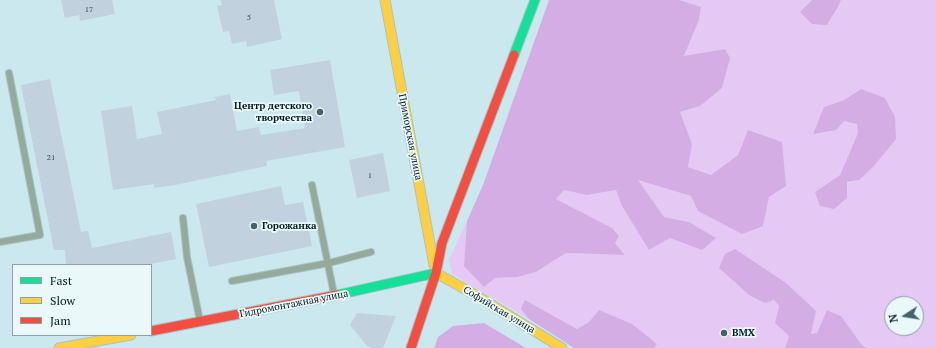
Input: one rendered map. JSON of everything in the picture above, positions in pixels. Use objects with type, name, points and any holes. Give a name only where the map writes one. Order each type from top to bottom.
[{"type":"main road","name":"Приморская улица","points":[[385,0],[436,274]]},
{"type":"main road","points":[[411,348],[436,274],[442,244],[535,0]]},
{"type":"main road","name":"Гидромонтажная улица","points":[[152,331],[334,296],[436,274]]},
{"type":"main road","name":"Софийская улица","points":[[436,274],[479,297],[562,348]]},
{"type":"main road","points":[[59,348],[125,336]]},
{"type":"lane","points":[[0,242],[40,235],[9,73]]},
{"type":"lane","points":[[312,185],[329,263],[334,296]]},
{"type":"lane","points":[[183,218],[187,258],[200,322]]},
{"type":"lane","points":[[232,281],[329,263],[371,252]]},
{"type":"shaded area","points":[[549,0],[679,0],[701,7],[699,20],[684,56],[725,49],[730,58],[722,88],[700,106],[680,112],[692,144],[688,167],[711,175],[738,155],[748,130],[782,142],[786,186],[769,197],[763,226],[742,234],[698,211],[691,196],[638,180],[664,217],[689,222],[716,238],[702,250],[670,238],[649,250],[622,206],[616,190],[587,195],[564,190],[556,199],[612,228],[619,236],[615,243],[625,255],[566,253],[536,272],[517,277],[495,278],[484,287],[464,266],[467,221],[483,185]]},
{"type":"shaded area","points":[[679,0],[812,0],[800,12],[827,25],[841,0],[936,0],[936,348],[867,348],[862,345],[841,316],[827,310],[817,333],[811,334],[816,311],[719,268],[749,295],[774,300],[779,306],[789,336],[785,348],[654,348],[656,343],[599,310],[589,322],[577,329],[525,300],[529,319],[452,274],[449,260],[467,221],[466,242],[495,278],[517,277],[536,272],[566,253],[625,255],[615,243],[612,228],[556,199],[564,190],[587,195],[616,190],[623,206],[649,250],[670,238],[716,238],[689,222],[664,217],[637,179],[691,196],[698,211],[763,226],[769,197],[738,155],[711,175],[688,167],[692,144],[680,112],[700,106],[725,49],[684,57],[699,20],[701,8]],"holes":[[[861,89],[859,180],[815,192],[840,175],[858,133],[857,123],[844,121],[824,107],[844,100]]]},
{"type":"shaded area","points":[[812,0],[841,0],[827,25],[812,24],[800,12]]},
{"type":"shaded area","points":[[861,89],[885,98],[895,117],[896,139],[873,167],[859,180],[847,182],[847,198],[834,209],[820,206],[815,192],[840,175],[858,133],[857,124],[844,121],[836,130],[813,134],[824,107],[844,100]]},
{"type":"shaded area","points":[[735,249],[786,283],[816,311],[811,334],[817,333],[827,310],[841,316],[862,345],[867,348],[785,348],[789,336],[775,323],[779,306],[774,300],[765,303],[749,295],[719,268],[725,254]]},
{"type":"shaded area","points":[[525,300],[577,329],[589,322],[599,310],[632,324],[657,344],[654,348],[574,348],[529,319],[521,309]]},
{"type":"shaded area","points":[[484,323],[526,348],[434,348],[438,337],[453,326]]},
{"type":"building","points":[[61,0],[112,0],[115,14],[80,21],[79,15],[65,18]]},
{"type":"building","points":[[221,0],[274,0],[282,39],[247,47],[246,41],[232,44],[229,31],[223,32],[217,6],[222,5]]},
{"type":"building","points":[[330,60],[345,147],[266,161],[267,166],[175,185],[154,188],[154,184],[113,190],[101,111],[132,106],[137,139],[162,134],[157,112],[216,100],[215,97],[230,94],[237,131],[259,127],[261,135],[305,128],[299,91],[274,95],[270,70]]},
{"type":"building","points":[[50,79],[81,232],[88,231],[92,248],[171,232],[176,259],[151,264],[66,264],[65,250],[54,250],[21,85]]},
{"type":"building","points":[[383,153],[390,191],[357,198],[349,160]]},
{"type":"building","name":"Горожанка","points":[[281,186],[285,205],[303,202],[312,246],[209,267],[196,204]]},
{"type":"building","points":[[357,313],[396,316],[383,348],[372,348],[367,346],[350,325]]},
{"type":"traffic: fast","points":[[514,55],[535,0]]},
{"type":"traffic: fast","points":[[337,295],[436,273]]},
{"type":"traffic: slow","points":[[385,0],[434,265]]},
{"type":"traffic: slow","points":[[436,273],[479,297],[562,348]]},
{"type":"traffic: slow","points":[[59,348],[125,336]]},
{"type":"traffic: jam","points":[[411,348],[436,273],[442,243],[514,55]]},
{"type":"traffic: jam","points":[[152,331],[337,295]]},
{"type":"place","name":"Центр детского творчества","points":[[320,112]]},
{"type":"place","name":"Горожанка","points":[[254,226]]},
{"type":"place","name":"BMX","points":[[724,333]]}]
